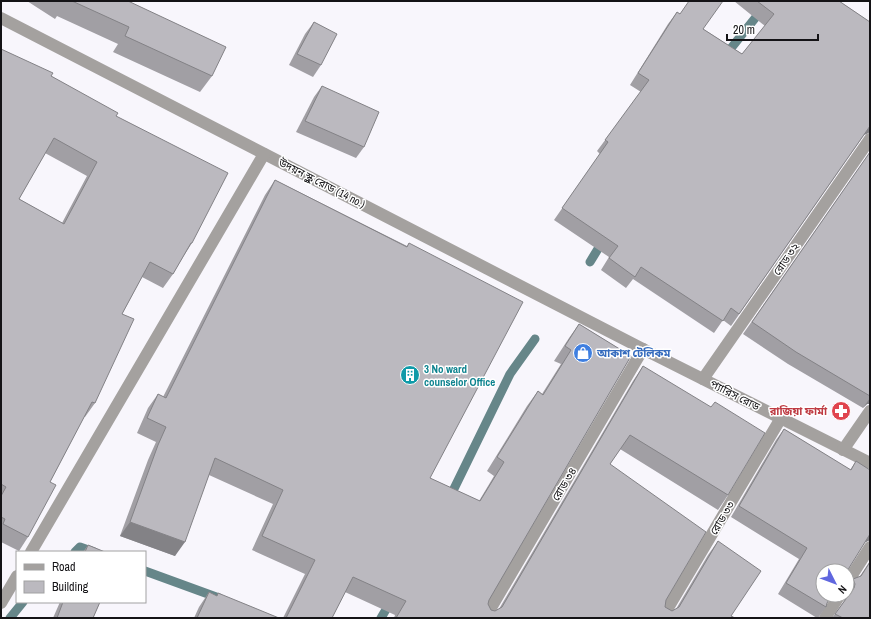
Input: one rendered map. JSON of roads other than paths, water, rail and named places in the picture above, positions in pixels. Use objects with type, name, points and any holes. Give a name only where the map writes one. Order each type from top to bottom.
[{"type":"street","name":"উদয়ন স্কুল রোড (14 no.)","points":[[1,18],[643,349]]},
{"type":"street","name":"রোড ৩২","points":[[703,379],[870,139]]},
{"type":"street","points":[[32,551],[264,154]]},
{"type":"street","name":"প্যারিস রোড","points":[[643,349],[870,463]]},
{"type":"street","name":"রোড ৩৪","points":[[485,618],[643,349]]},
{"type":"street","points":[[843,450],[870,411]]},
{"type":"street","name":"রোড ৩৩","points":[[662,618],[781,418]]},
{"type":"street","points":[[855,571],[870,547]]},
{"type":"street","points":[[1,603],[16,578]]},
{"type":"street","points":[[825,618],[835,603]]},
{"type":"waterway","points":[[724,57],[760,12],[774,1]]},
{"type":"waterway","points":[[590,262],[604,239]]},
{"type":"waterway","points":[[449,499],[510,374],[535,339]]},
{"type":"waterway","points":[[76,551],[80,547],[91,551]]},
{"type":"waterway","points":[[146,571],[219,598]]},
{"type":"waterway","points":[[381,618],[391,601]]},
{"type":"waterway","points":[[10,618],[22,603]]},
{"type":"place","name":"আকাশ টেলিকম","points":[[583,353]]},
{"type":"place","name":"3 No ward counselor Office","points":[[410,375]]},
{"type":"place","name":"রাজিয়া ফার্মা","points":[[841,411]]}]
